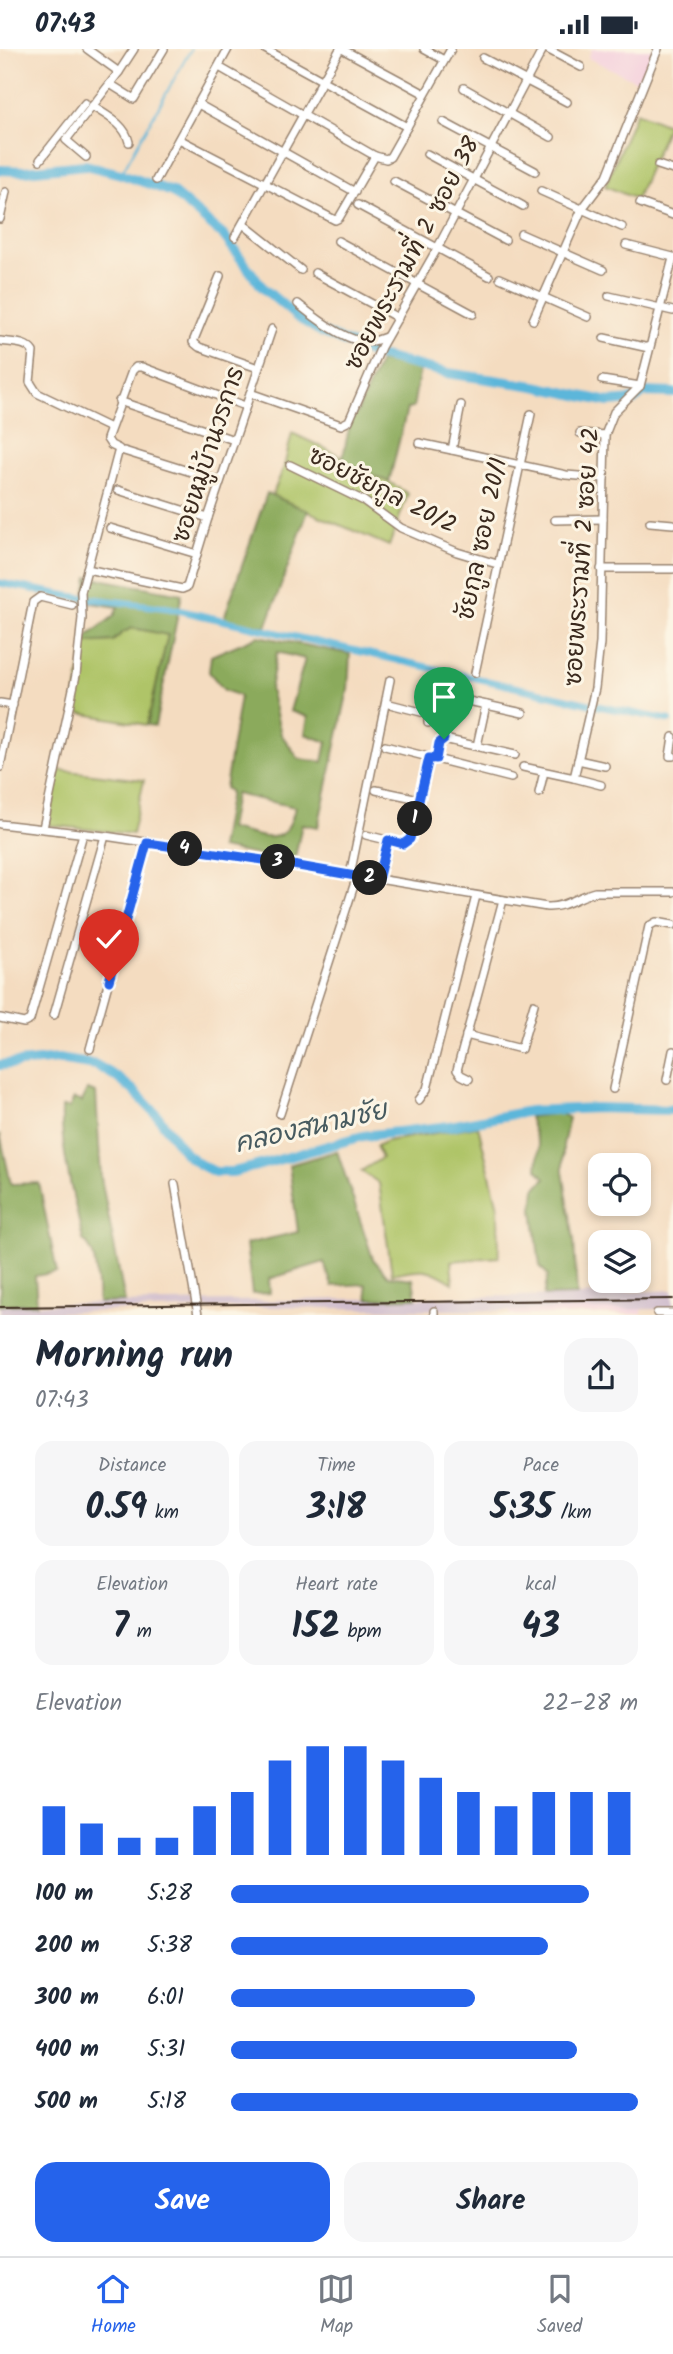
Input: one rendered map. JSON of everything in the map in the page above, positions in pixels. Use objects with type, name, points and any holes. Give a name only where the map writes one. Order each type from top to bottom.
[{"type":"street","points":[[87,49],[119,72]]},
{"type":"street","points":[[40,160],[110,84],[134,49]]},
{"type":"street","points":[[110,84],[134,99],[164,49]]},
{"type":"street","points":[[156,180],[228,49]]},
{"type":"street","points":[[265,49],[407,127]]},
{"type":"street","points":[[235,237],[341,49],[425,94]]},
{"type":"street","points":[[424,49],[444,60]]},
{"type":"street","points":[[219,67],[375,156],[386,159],[390,157],[451,49]]},
{"type":"street","points":[[545,49],[581,67]]},
{"type":"street","name":"ซอยพระรามที่ 2 ซอย 38","points":[[250,393],[341,425],[346,424],[360,398],[380,347],[418,284],[545,49]]},
{"type":"street","points":[[533,320],[582,209],[607,176],[659,49]]},
{"type":"street","points":[[483,58],[567,102]]},
{"type":"street","points":[[464,88],[551,137]]},
{"type":"street","points":[[89,104],[122,127],[129,142]]},
{"type":"street","points":[[198,104],[355,192]]},
{"type":"street","points":[[443,123],[492,146],[535,171]]},
{"type":"street","points":[[68,130],[66,140],[86,157]]},
{"type":"street","points":[[179,139],[335,220],[339,218],[375,156]]},
{"type":"street","points":[[427,154],[523,206]]},
{"type":"street","points":[[658,165],[673,170]]},
{"type":"street","points":[[394,181],[505,240]]},
{"type":"street","points":[[541,191],[622,226]]},
{"type":"street","points":[[0,219],[6,192]]},
{"type":"street","points":[[640,203],[673,215]]},
{"type":"street","points":[[358,205],[489,276]]},
{"type":"street","points":[[243,223],[301,269]]},
{"type":"street","points":[[521,235],[603,270]]},
{"type":"street","points":[[338,241],[473,314]]},
{"type":"street","points":[[602,380],[637,390],[673,257],[626,245]]},
{"type":"street","points":[[315,273],[398,318]]},
{"type":"street","points":[[219,275],[193,342],[199,347],[258,368]]},
{"type":"street","points":[[500,278],[588,317]]},
{"type":"street","points":[[609,296],[673,310]]},
{"type":"street","points":[[298,304],[321,323],[340,333],[369,342],[386,337]]},
{"type":"street","name":"ซอยหมู่บ้านวรการ","points":[[87,569],[182,589],[187,587],[272,329]]},
{"type":"street","points":[[604,338],[649,348]]},
{"type":"street","points":[[0,341],[21,344],[33,352],[30,382],[37,393],[110,428]]},
{"type":"street","points":[[220,481],[111,445],[107,439],[119,401],[132,371],[136,367],[142,367],[246,406]]},
{"type":"street","name":"ซอยพระรามที่ 2 ซอย 42","points":[[574,778],[591,705],[600,643],[605,435],[614,412],[637,390]]},
{"type":"street","points":[[119,401],[234,440]]},
{"type":"street","points":[[452,450],[461,405]]},
{"type":"street","name":"ชัยกูล ซอย 20/1","points":[[475,673],[531,414]]},
{"type":"street","points":[[580,433],[605,435]]},
{"type":"street","points":[[419,443],[518,466],[566,475],[604,478]]},
{"type":"street","points":[[43,828],[76,675],[82,618],[81,596],[121,450]]},
{"type":"street","name":"ซอยชัยกูล 20/2","points":[[290,465],[364,501],[401,528],[497,564]]},
{"type":"street","points":[[118,490],[208,518]]},
{"type":"street","points":[[555,520],[603,519]]},
{"type":"street","points":[[650,522],[673,524]]},
{"type":"street","points":[[110,528],[197,554]]},
{"type":"street","points":[[601,569],[673,569]]},
{"type":"street","points":[[0,767],[33,602],[40,597],[72,605]]},
{"type":"street","points":[[280,1114],[354,876],[390,681]]},
{"type":"street","points":[[450,697],[523,713]]},
{"type":"street","points":[[0,703],[13,705]]},
{"type":"street","points":[[386,703],[425,713],[428,723]]},
{"type":"street","points":[[477,746],[486,705]]},
{"type":"street","points":[[673,737],[670,756],[673,756]]},
{"type":"street","points":[[366,835],[403,844],[410,839],[432,758],[444,739],[515,755]]},
{"type":"street","points":[[385,746],[511,778]]},
{"type":"street","points":[[578,759],[605,766]]},
{"type":"street","points":[[523,767],[601,785]]},
{"type":"street","points":[[539,793],[544,772]]},
{"type":"street","points":[[376,790],[419,799]]},
{"type":"street","points":[[0,824],[105,836],[554,907],[595,892],[673,892]]},
{"type":"street","points":[[0,1018],[24,1023],[30,1020],[83,834]]},
{"type":"street","points":[[54,1015],[105,836]]},
{"type":"street","points":[[378,880],[388,840]]},
{"type":"street","points":[[90,1049],[147,843]]},
{"type":"street","points":[[419,1100],[427,1089],[476,896]]},
{"type":"street","points":[[469,1079],[457,1070],[503,899]]},
{"type":"street","points":[[613,1089],[649,926],[656,922],[673,925]]},
{"type":"street","points":[[466,1035],[521,1048],[534,1004]]},
{"type":"street","points":[[667,1080],[673,1051]]},
{"type":"street","points":[[175,1184],[198,1314]]},
{"type":"street","points":[[657,1313],[673,1313]]},
{"type":"shaded area","points":[[592,49],[654,49],[641,83],[588,58]]},
{"type":"shaded area","points":[[673,1290],[673,1309],[510,1311],[264,1307],[0,1314],[0,1305],[577,1295]]},
{"type":"shaded area","points":[[642,1308],[642,1314],[510,1315],[510,1311]]},
{"type":"green space","points":[[636,112],[668,125],[636,199],[605,186]]},
{"type":"green space","points":[[380,361],[420,367],[413,408],[407,409],[389,482],[346,464],[343,457],[349,428],[345,426],[357,413]]},
{"type":"green space","points":[[292,433],[343,457],[346,464],[389,482],[408,494],[389,546],[272,496],[284,467]]},
{"type":"green space","points":[[267,493],[308,511],[266,627],[223,621]]},
{"type":"green space","points":[[88,577],[182,594],[155,726],[147,725],[168,635],[133,628],[113,641],[85,643],[85,638],[114,616],[118,607],[84,602]]},
{"type":"green space","points":[[133,628],[168,635],[147,725],[73,712],[85,643],[113,641]]},
{"type":"green space","points":[[258,636],[350,654],[348,690],[318,827],[302,824],[294,862],[220,848],[230,792],[225,788],[240,696],[224,690],[209,672],[211,656]],"holes":[[[277,652],[305,659],[290,711],[308,717],[305,734],[327,742],[323,762],[299,759],[281,734],[270,689]],[[235,794],[295,807],[286,830],[280,835],[263,837],[229,829]]]},
{"type":"green space","points":[[59,770],[144,780],[132,834],[48,825]]},
{"type":"green space","points":[[87,1090],[96,1093],[101,1178],[125,1302],[98,1303],[94,1260],[92,1252],[83,1240],[68,1174],[62,1107],[69,1108],[74,1099],[82,1102]]},
{"type":"green space","points":[[560,1113],[569,1118],[563,1145],[563,1172],[574,1240],[577,1295],[544,1296],[548,1275],[540,1266],[533,1209],[535,1189],[545,1178],[537,1169],[539,1147],[529,1117]]},
{"type":"green space","points":[[478,1126],[498,1207],[499,1257],[451,1261],[453,1283],[424,1270],[392,1274],[379,1183],[361,1171],[382,1158],[376,1146],[387,1141]]},
{"type":"green space","points":[[0,1134],[11,1184],[39,1183],[57,1272],[35,1276],[37,1304],[0,1305]]},
{"type":"green space","points":[[337,1151],[373,1259],[388,1276],[413,1279],[416,1298],[368,1299],[366,1284],[332,1286],[324,1262],[269,1279],[270,1293],[252,1294],[246,1244],[298,1232],[289,1165]]},
{"type":"waterway","points":[[121,174],[191,49]]},
{"type":"waterway","points":[[0,170],[24,171],[85,165],[172,192],[224,236],[263,288],[297,317],[323,333],[379,356],[447,373],[535,386],[609,402],[634,400],[644,392],[673,393]]},
{"type":"waterway","points":[[0,583],[69,596],[169,608],[669,720]]},
{"type":"waterway","name":"คลองสนามชัย","points":[[0,1065],[58,1059],[96,1065],[133,1090],[156,1114],[186,1154],[215,1172],[233,1172],[363,1136],[450,1126],[530,1111],[673,1109]]},
{"type":"railway","points":[[0,1307],[673,1299]]},
{"type":"route","points":[[109,981],[147,843],[378,880],[388,840],[403,844],[410,839],[429,758],[436,759],[439,743],[444,739]]}]
